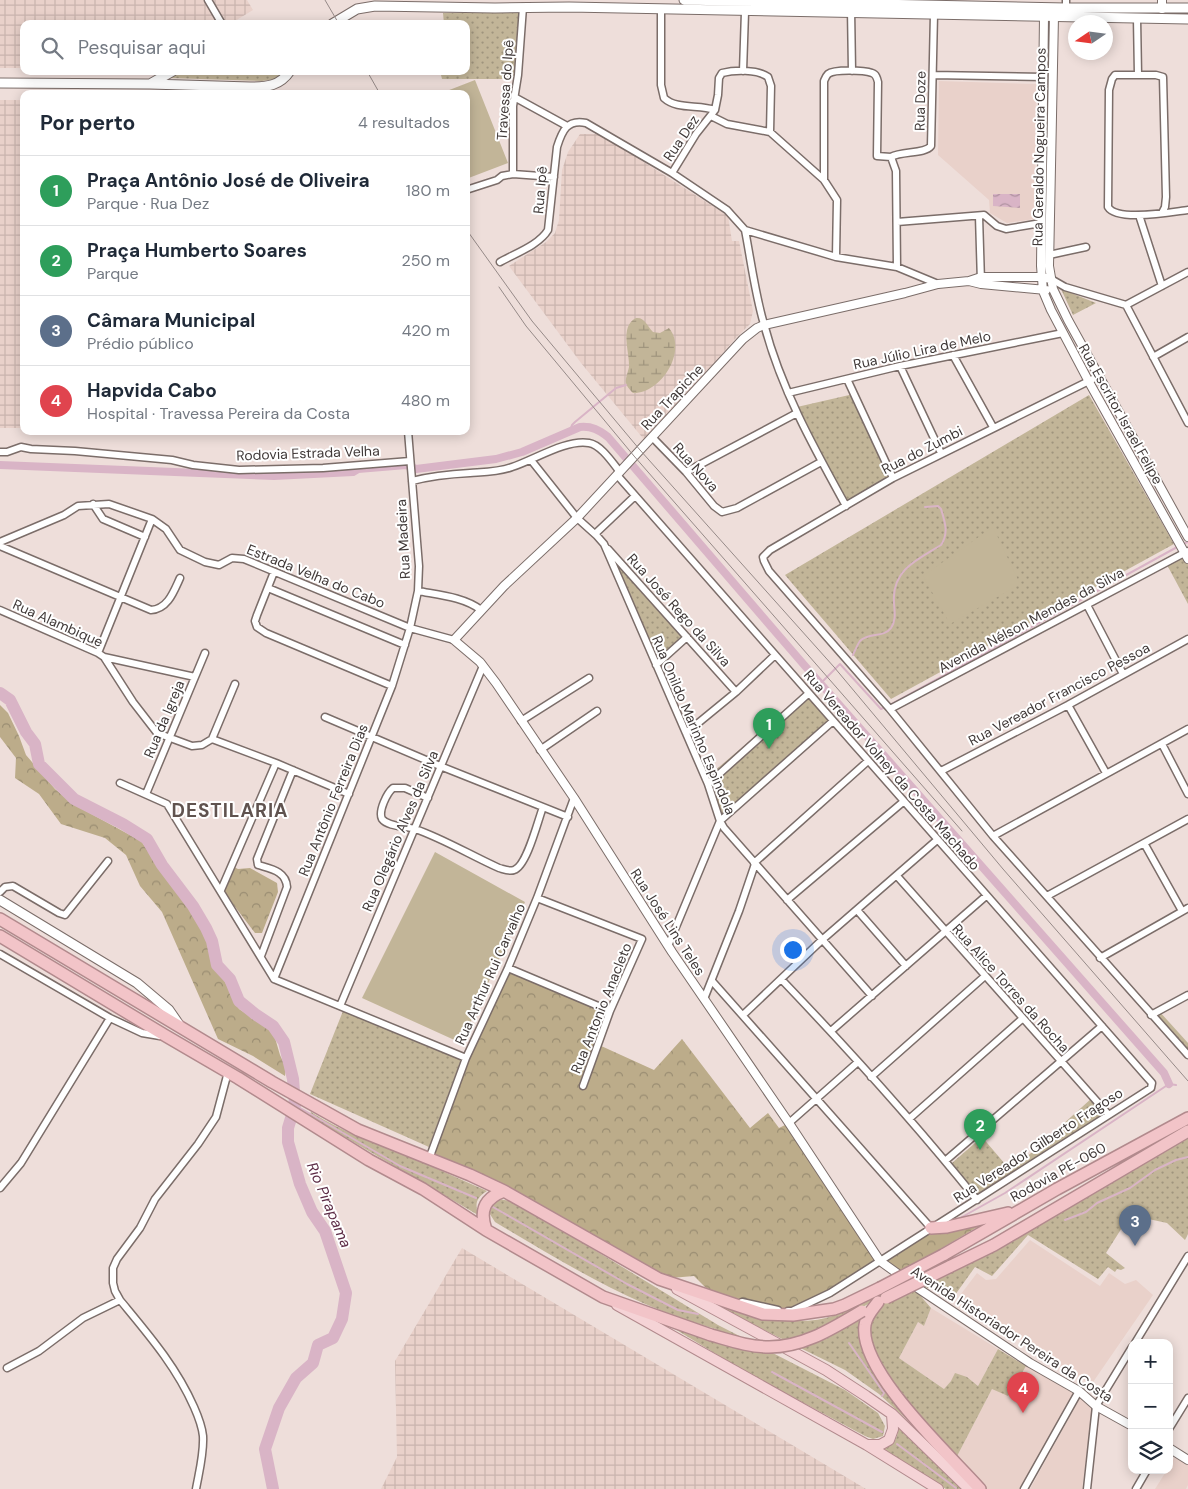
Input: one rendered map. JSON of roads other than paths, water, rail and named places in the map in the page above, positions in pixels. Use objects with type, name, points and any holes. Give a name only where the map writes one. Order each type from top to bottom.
[{"type":"highway","points":[[0,919],[316,1107],[358,1130],[470,1175],[504,1191],[659,1279],[763,1314],[799,1315],[821,1312],[881,1296],[949,1267],[994,1245],[1188,1131]]},
{"type":"highway","points":[[0,936],[233,1075],[369,1160],[423,1189],[486,1230],[603,1298],[711,1335],[767,1347],[793,1344],[819,1335],[862,1310],[881,1296]]},
{"type":"highway","name":"Rodovia PE-060","points":[[881,1296],[943,1255],[1188,1118]]},
{"type":"highway","points":[[486,1230],[483,1217],[485,1205],[492,1196],[504,1191]]},
{"type":"highway","points":[[931,1228],[947,1227],[1022,1210]]},
{"type":"highway","points":[[881,1296],[870,1314],[865,1329],[870,1352],[878,1370],[903,1404],[980,1489]]},
{"type":"main road","points":[[684,0],[1162,4],[1188,8]]},
{"type":"main road","points":[[337,20],[357,5],[467,4],[523,7],[636,4],[745,12],[1188,19]]},
{"type":"main road","points":[[150,84],[165,75]]},
{"type":"main road","points":[[0,83],[264,87],[278,84],[288,75]]},
{"type":"main road","points":[[0,900],[136,983],[168,1010],[182,1028]]},
{"type":"main road","points":[[659,1279],[826,1370],[892,1414],[969,1489]]},
{"type":"main road","points":[[603,1298],[867,1445],[938,1489]]},
{"type":"main road","points":[[867,1445],[880,1445],[889,1440],[893,1429],[892,1414]]},
{"type":"street","points":[[208,0],[220,20]]},
{"type":"street","points":[[850,1],[852,71]]},
{"type":"street","points":[[658,6],[662,92],[664,98],[669,102],[684,106],[703,106],[715,110],[720,75],[725,72],[743,71],[760,73],[768,77],[771,86],[770,132]]},
{"type":"street","name":"Travessa do Ipê","points":[[513,174],[513,106],[516,98],[523,7]]},
{"type":"street","points":[[743,71],[745,12]]},
{"type":"street","name":"Rua Doze","points":[[891,157],[897,154],[926,150],[931,146],[934,14]]},
{"type":"street","name":"Rua Geraldo Nogueira Campos","points":[[1042,277],[1041,223],[1044,77],[1049,16]]},
{"type":"street","name":"Rua Geraldo Nogueira Campos","points":[[1049,16],[1051,153],[1049,255],[1051,279]]},
{"type":"street","points":[[1137,18],[1138,75]]},
{"type":"street","points":[[824,180],[824,81],[830,72],[852,71],[872,73],[877,78],[877,156],[891,157],[897,178],[896,267]]},
{"type":"street","points":[[932,75],[1044,77]]},
{"type":"street","points":[[1162,213],[1165,208],[1166,197],[1163,77],[1156,75],[1115,75],[1110,84],[1108,207],[1110,211],[1115,214],[1140,215],[1162,213],[1188,210]]},
{"type":"street","points":[[516,98],[568,126],[572,122],[586,123],[672,173],[727,210],[745,230],[764,324],[788,393],[821,462],[846,506]]},
{"type":"street","name":"Rua Dez","points":[[672,173],[696,134],[715,110]]},
{"type":"street","points":[[711,116],[727,124],[770,132],[824,180],[837,200],[836,257]]},
{"type":"street","name":"Rua Ipê","points":[[500,262],[544,236],[548,230],[557,147],[568,126]]},
{"type":"street","points":[[1042,153],[1051,153]]},
{"type":"street","points":[[470,189],[497,180],[502,176],[513,174],[554,177]]},
{"type":"street","points":[[897,222],[984,215],[997,226],[1006,229],[1041,223]]},
{"type":"street","points":[[1140,215],[1162,286]]},
{"type":"street","points":[[979,216],[981,280]]},
{"type":"street","points":[[745,230],[836,257],[896,267],[938,284]]},
{"type":"street","points":[[1049,255],[1086,247]]},
{"type":"street","points":[[1051,279],[1065,287],[1126,305],[1188,272]]},
{"type":"street","name":"Rua Trapiche","points":[[454,640],[511,578],[577,518],[743,339],[757,328],[764,324],[938,284],[1042,277],[1051,279]]},
{"type":"street","name":"Rua Escritor Israel Felipe","points":[[1042,277],[1043,291],[1063,333],[1187,554]]},
{"type":"street","name":"Rua Escritor Israel Felipe","points":[[1051,279],[1053,290],[1064,313],[1188,536]]},
{"type":"street","name":"Rua Trapiche","points":[[981,280],[1043,291],[1053,290]]},
{"type":"street","points":[[1053,290],[1065,287]]},
{"type":"street","points":[[1126,305],[1186,414],[1188,423]]},
{"type":"street","name":"Rua Júlio Lira de Melo","points":[[788,393],[900,366],[1063,333]]},
{"type":"street","points":[[1153,357],[1188,338]]},
{"type":"street","points":[[953,355],[993,427]]},
{"type":"street","points":[[900,366],[941,453]]},
{"type":"street","name":"Rua do Zumbi","points":[[888,707],[769,571],[764,557],[770,550],[893,478],[1099,376]]},
{"type":"street","points":[[847,379],[893,478]]},
{"type":"street","points":[[686,472],[797,413]]},
{"type":"street","name":"Rua Madeira","points":[[408,435],[419,559],[418,591],[410,628]]},
{"type":"street","name":"Rua Nova","points":[[652,437],[686,472],[714,506],[722,512],[737,508],[821,462]]},
{"type":"street","name":"Rua Vereador Volney da Costa Machado","points":[[531,460],[579,443],[591,443],[600,449],[620,471],[635,496],[1150,1080]]},
{"type":"street","name":"Rodovia Estrada Velha","points":[[0,452],[8,452],[21,447],[75,451],[172,460],[193,465],[239,470],[323,468],[410,462]]},
{"type":"street","points":[[412,480],[444,474],[490,472],[511,468],[531,460]]},
{"type":"street","name":"Rua Onildo Marinho Espindola","points":[[531,460],[577,518],[604,544],[708,784],[720,821],[754,863],[872,996]]},
{"type":"street","points":[[595,534],[635,496]]},
{"type":"street","points":[[93,504],[104,518],[145,537]]},
{"type":"street","name":"Estrada Velha do Cabo","points":[[0,542],[64,515],[78,506],[110,504],[152,519],[166,529],[180,550],[198,559],[219,565],[238,557],[410,628]]},
{"type":"street","points":[[152,519],[101,655],[195,678]]},
{"type":"street","points":[[1178,541],[1188,536]]},
{"type":"street","name":"Rua José Rego da Silva","points":[[604,544],[736,692]]},
{"type":"street","points":[[0,546],[151,610],[170,599],[180,578]]},
{"type":"street","name":"Avenida Nélson Mendes da Silva","points":[[888,707],[1187,554]]},
{"type":"street","points":[[274,572],[255,621],[256,627],[392,686]]},
{"type":"street","points":[[268,588],[405,645]]},
{"type":"street","points":[[418,591],[460,600],[481,610]]},
{"type":"street","points":[[1086,605],[1123,674]]},
{"type":"street","name":"Rua Alambique","points":[[0,610],[101,655],[153,730],[160,735],[198,746],[212,739]]},
{"type":"street","name":"Rua José Lins Teles","points":[[410,628],[454,640],[483,666],[574,798],[668,946],[789,1123],[880,1261]]},
{"type":"street","name":"Rua Antônio Ferreira Dias","points":[[274,979],[392,686],[410,628]]},
{"type":"street","points":[[656,665],[687,637]]},
{"type":"street","name":"Rua Vereador Francisco Pessoa","points":[[941,771],[1068,705],[1188,639]]},
{"type":"street","name":"Rua da Igreja","points":[[146,794],[205,653]]},
{"type":"street","points":[[686,733],[736,692],[775,655]]},
{"type":"street","name":"Rua Olegário Alves da Silva","points":[[340,1006],[483,666]]},
{"type":"street","points":[[521,721],[588,678]]},
{"type":"street","points":[[235,684],[212,739],[276,763],[348,794]]},
{"type":"street","points":[[708,784],[808,694]]},
{"type":"street","points":[[1068,705],[1106,773]]},
{"type":"street","points":[[888,707],[993,836],[1188,1055]]},
{"type":"street","points":[[540,750],[597,711]]},
{"type":"street","points":[[325,716],[440,766],[568,817]]},
{"type":"street","points":[[668,946],[720,821],[833,721]]},
{"type":"street","points":[[993,836],[1188,729]]},
{"type":"street","points":[[1162,744],[1188,794]]},
{"type":"street","points":[[704,999],[739,911],[754,863],[868,761]]},
{"type":"street","points":[[221,890],[276,763]]},
{"type":"street","points":[[261,956],[287,887],[284,876],[280,872],[258,865],[257,859],[293,770]]},
{"type":"street","points":[[120,783],[168,804],[274,979],[466,1058]]},
{"type":"street","points":[[428,798],[405,788],[393,788],[389,791],[381,814],[385,821],[415,829],[499,868],[510,871],[520,867],[543,807]]},
{"type":"street","name":"Rua Arthur Rui Carvalho","points":[[428,1159],[466,1058],[508,968],[537,898],[574,798]]},
{"type":"street","points":[[787,900],[903,802]]},
{"type":"street","points":[[1047,896],[1188,819]]},
{"type":"street","points":[[742,1015],[823,940],[937,840]]},
{"type":"street","points":[[1100,958],[1185,910],[1144,842]]},
{"type":"street","points":[[0,892],[5,887],[13,886],[59,914],[65,915],[108,861]]},
{"type":"street","name":"Rua Alice Torres da Rocha","points":[[897,876],[1108,1114]]},
{"type":"street","points":[[831,1032],[986,896]]},
{"type":"street","name":"Rua Antonio Anacleto","points":[[537,898],[642,939],[610,1011],[583,1086]]},
{"type":"street","points":[[857,910],[906,966]]},
{"type":"street","points":[[0,954],[110,1018],[142,1033],[166,1036]]},
{"type":"street","points":[[508,968],[610,1011]]},
{"type":"street","points":[[871,1077],[985,976]]},
{"type":"street","points":[[781,979],[909,1119],[977,1200]]},
{"type":"street","points":[[712,981],[931,1228]]},
{"type":"street","points":[[1151,1015],[1188,995]]},
{"type":"street","points":[[0,1188],[20,1163],[110,1018]]},
{"type":"street","points":[[909,1119],[1022,1019]]},
{"type":"street","points":[[945,1161],[1102,1026]]},
{"type":"street","points":[[789,1123],[858,1062]]},
{"type":"street","points":[[196,1489],[203,1445],[200,1421],[170,1362],[120,1300],[113,1283],[113,1268],[140,1228],[155,1199],[198,1144],[216,1117],[233,1075]]},
{"type":"street","name":"Rua Vereador Gilberto Fragoso","points":[[716,1298],[780,1311],[792,1311],[830,1293],[1151,1088],[1150,1080]]},
{"type":"street","points":[[1137,1339],[1188,1256]]},
{"type":"street","name":"Avenida Historiador Pereira da Costa","points":[[880,1261],[1030,1362],[1079,1391],[1096,1406],[1128,1424]]},
{"type":"street","points":[[7,1368],[39,1351],[83,1318],[120,1300]]},
{"type":"street","points":[[1087,1489],[1096,1406],[1128,1354]]},
{"type":"street","points":[[1024,1489],[1079,1391]]},
{"type":"street","points":[[1173,1422],[1188,1398]]},
{"type":"street","points":[[1173,1451],[1188,1460]]},
{"type":"street","points":[[1136,1489],[1144,1474]]},
{"type":"water","points":[[993,194],[1020,194],[1020,208],[993,206]]},
{"type":"waterway","points":[[569,433],[575,422],[616,388],[626,385]]},
{"type":"waterway","points":[[0,465],[274,476],[353,472],[358,469],[406,465],[416,469],[496,459],[522,452],[580,427],[598,430],[608,437],[805,666],[1164,1073],[1169,1084]]},
{"type":"waterway","points":[[853,655],[863,638],[884,633],[891,628],[895,618],[894,601],[897,581],[908,567],[941,545],[943,541],[946,527],[941,509],[938,506],[925,507]]},
{"type":"waterway","points":[[1183,544],[1188,542]]},
{"type":"waterway","points":[[890,705],[1179,546]]},
{"type":"waterway","points":[[820,684],[840,664],[881,709],[885,707]]},
{"type":"waterway","name":"Rio Pirapama","points":[[0,693],[10,700],[26,732],[35,744],[39,764],[74,799],[123,824],[147,839],[162,865],[193,906],[206,928],[212,941],[217,965],[230,979],[239,1001],[273,1026],[284,1042],[293,1079],[295,1105],[288,1128],[288,1142],[300,1184],[312,1212],[325,1231],[346,1293],[342,1319],[333,1338],[318,1345],[313,1363],[296,1378],[279,1408],[265,1449],[273,1489]]},
{"type":"waterway","points":[[962,1217],[1005,1193],[1169,1084],[1176,1085]]},
{"type":"waterway","points":[[295,1105],[400,1166],[476,1198]]},
{"type":"waterway","points":[[1065,1220],[1086,1212],[1097,1203],[1130,1188],[1155,1170],[1176,1160],[1188,1157]]},
{"type":"waterway","points":[[493,1207],[627,1284],[678,1310],[698,1314]]},
{"type":"waterway","points":[[849,1343],[884,1393],[882,1396]]},
{"type":"waterway","points":[[772,1372],[882,1432]]},
{"type":"waterway","points":[[897,1444],[956,1488]]},
{"type":"tram line","points":[[325,0],[337,20]]},
{"type":"tram line","points":[[369,75],[378,90]]},
{"type":"tram line","points":[[470,235],[532,321],[640,450],[834,667],[1003,869],[1188,1081]]},
{"type":"tram line","points":[[499,287],[526,326],[634,456],[962,831]]},
{"type":"place","name":"Praça Antônio José de Oliveira","points":[[769,749]]},
{"type":"place","name":"Praça Humberto Soares","points":[[980,1150]]},
{"type":"place","name":"Câmara Municipal","points":[[1135,1246]]},
{"type":"place","name":"Hapvida Cabo","points":[[1023,1413]]},
{"type":"district","name":"DESTILARIA","points":[[230,810]]}]
